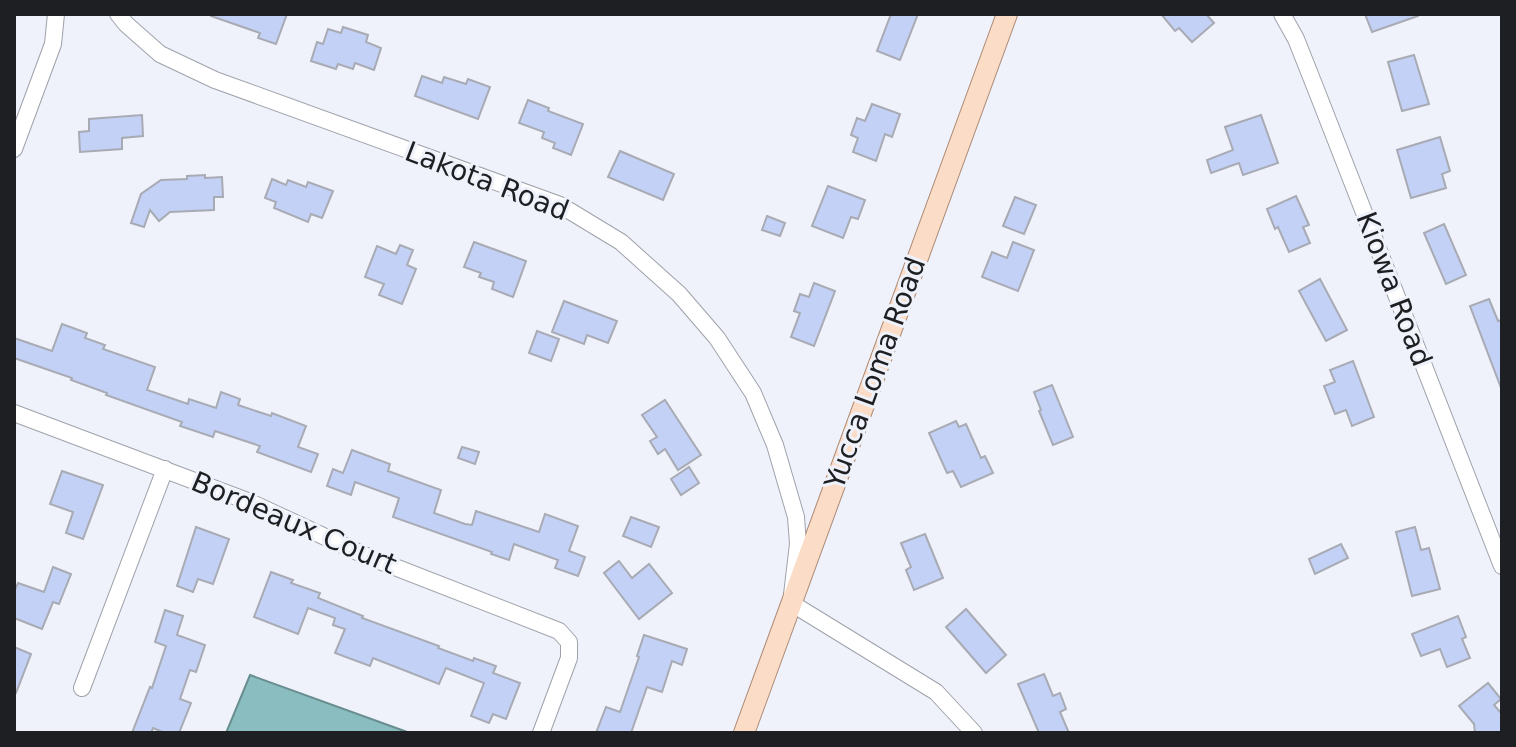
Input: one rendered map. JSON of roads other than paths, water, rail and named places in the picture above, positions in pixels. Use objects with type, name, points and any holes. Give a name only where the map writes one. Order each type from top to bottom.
[{"type":"main road","name":"Yucca Loma Road","points":[[744,733],[1007,14]]},
{"type":"street","points":[[14,149],[53,44],[55,14]]},
{"type":"street","name":"Lakota Road","points":[[118,14],[160,54],[215,80],[560,205],[621,242],[679,294],[717,338],[753,393],[775,445],[795,511],[798,544],[791,603]]},
{"type":"street","name":"Kiowa Road","points":[[1282,14],[1296,39],[1502,566]]},
{"type":"street","name":"Bordeaux Court","points":[[14,413],[250,502],[364,555],[559,631],[569,642],[569,658],[541,733]]},
{"type":"street","points":[[82,688],[165,469]]},
{"type":"street","points":[[791,603],[936,692],[974,733]]},
{"type":"water","points":[[250,675],[410,733],[226,733]]}]
